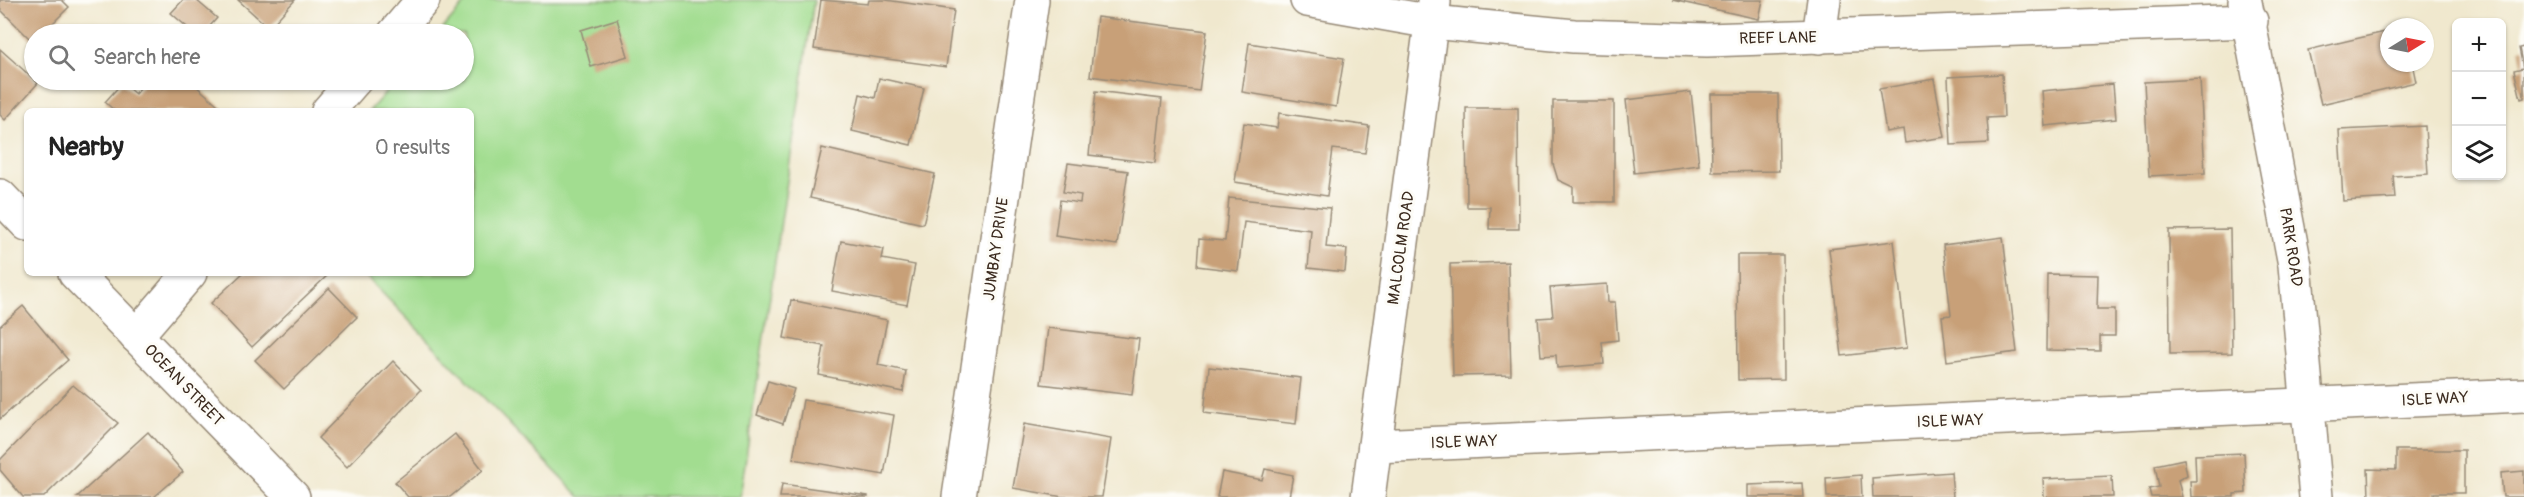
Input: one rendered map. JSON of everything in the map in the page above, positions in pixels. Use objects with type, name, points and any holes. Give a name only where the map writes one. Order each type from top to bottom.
[{"type":"street","points":[[403,24],[423,0]]},
{"type":"street","name":"JUMBAY DRIVE","points":[[959,497],[1032,0]]},
{"type":"street","name":"REEF LANE","points":[[1307,0],[1433,11],[1574,36],[1707,40],[1819,37],[2248,11]]},
{"type":"street","points":[[1819,37],[1824,0]]},
{"type":"street","name":"MALCOLM ROAD","points":[[1368,497],[1433,11]]},
{"type":"street","name":"PARK ROAD","points":[[2248,11],[2295,265],[2316,497]]},
{"type":"street","points":[[331,108],[346,90]]},
{"type":"street","points":[[0,196],[24,221]]},
{"type":"street","name":"OCEAN STREET","points":[[78,276],[293,497]]},
{"type":"street","points":[[136,336],[187,276]]},
{"type":"street","name":"ISLE WAY","points":[[1375,446],[2524,395]]},
{"type":"green space","points":[[468,0],[814,0],[740,497],[580,497],[366,276],[474,276],[474,108],[372,108],[388,90],[474,90],[474,24],[447,24]]},
{"type":"building","points":[[0,0],[62,0],[69,7],[52,24],[24,24],[24,33],[0,9]]},
{"type":"building","points":[[183,0],[196,0],[217,18],[212,24],[184,24],[171,13]]},
{"type":"building","points":[[238,0],[295,0],[273,24],[265,24]]},
{"type":"building","points":[[821,0],[868,4],[869,0],[886,0],[954,10],[946,67],[814,49]]},
{"type":"building","points":[[1672,0],[1763,0],[1759,19]]},
{"type":"building","points":[[1097,17],[1207,31],[1199,91],[1090,76]]},
{"type":"building","points":[[617,19],[628,56],[591,67],[581,30]]},
{"type":"building","points":[[2380,33],[2380,72],[2414,72],[2416,82],[2321,104],[2308,50]]},
{"type":"building","points":[[1249,43],[1344,58],[1336,107],[1242,92]]},
{"type":"building","points":[[2524,47],[2524,98],[2521,99],[2514,70],[2523,68],[2519,48]]},
{"type":"building","points":[[0,49],[24,70],[24,90],[32,90],[5,120],[0,115]]},
{"type":"building","points":[[2002,74],[2004,117],[1987,118],[1989,143],[1951,145],[1948,77]]},
{"type":"building","points":[[879,78],[924,88],[911,145],[852,131],[860,94],[875,98]]},
{"type":"building","points":[[1934,79],[1945,137],[1905,143],[1903,129],[1886,132],[1879,89]]},
{"type":"building","points":[[2200,79],[2205,173],[2149,176],[2144,82]]},
{"type":"building","points":[[2113,84],[2116,119],[2045,126],[2042,91]]},
{"type":"building","points":[[116,90],[130,90],[135,94],[138,90],[201,90],[222,108],[112,108],[105,102]]},
{"type":"building","points":[[1096,91],[1162,99],[1155,163],[1089,155]]},
{"type":"building","points":[[1691,92],[1699,165],[1634,173],[1626,100]]},
{"type":"building","points":[[1711,94],[1778,94],[1779,171],[1712,172]]},
{"type":"building","points":[[1553,101],[1614,101],[1614,202],[1573,202],[1573,187],[1558,180],[1553,164]]},
{"type":"building","points":[[1466,108],[1518,108],[1519,229],[1489,229],[1490,207],[1467,207]]},
{"type":"building","points":[[1279,113],[1369,126],[1365,153],[1333,149],[1327,196],[1235,182],[1244,123],[1277,128]]},
{"type":"building","points":[[2425,126],[2428,174],[2393,176],[2395,198],[2343,201],[2339,130]]},
{"type":"building","points":[[822,148],[935,174],[923,224],[810,198]]},
{"type":"building","points":[[1068,163],[1128,171],[1117,245],[1055,236],[1060,200],[1080,203],[1081,195],[1063,192]]},
{"type":"building","points":[[1229,198],[1330,208],[1326,247],[1347,249],[1345,272],[1308,268],[1311,230],[1244,222],[1238,271],[1197,266],[1199,239],[1225,241]]},
{"type":"building","points":[[2230,229],[2232,353],[2170,354],[2169,230]]},
{"type":"building","points":[[2003,237],[2017,352],[1947,361],[1942,316],[1951,315],[1943,245]]},
{"type":"building","points":[[841,241],[884,249],[882,259],[915,265],[907,305],[832,291]]},
{"type":"building","points":[[1894,241],[1907,348],[1842,356],[1829,249]]},
{"type":"building","points":[[1737,255],[1783,255],[1784,379],[1738,380]]},
{"type":"building","points":[[1508,262],[1511,375],[1453,376],[1450,264]]},
{"type":"building","points":[[2047,274],[2098,275],[2097,309],[2115,309],[2115,336],[2100,336],[2100,351],[2046,350]]},
{"type":"building","points":[[240,276],[327,276],[252,347],[211,303]]},
{"type":"building","points":[[1607,284],[1608,302],[1615,302],[1618,340],[1602,342],[1604,364],[1557,368],[1556,355],[1541,356],[1538,318],[1553,317],[1550,288]]},
{"type":"building","points":[[329,288],[357,317],[284,389],[255,360]]},
{"type":"building","points":[[791,300],[887,320],[878,365],[906,371],[903,392],[819,375],[824,346],[784,338]]},
{"type":"building","points":[[23,306],[68,360],[0,419],[0,326]]},
{"type":"building","points":[[1048,328],[1139,339],[1132,395],[1041,384]]},
{"type":"building","points":[[393,361],[421,390],[347,467],[318,438]]},
{"type":"building","points":[[1209,367],[1301,378],[1296,424],[1204,413]]},
{"type":"building","points":[[768,381],[794,389],[783,424],[757,415]]},
{"type":"building","points":[[73,385],[118,423],[44,497],[23,497],[0,470],[0,460]]},
{"type":"building","points":[[803,400],[894,415],[884,475],[793,459]]},
{"type":"building","points":[[1024,424],[1111,439],[1102,497],[1063,497],[1013,488]]},
{"type":"building","points":[[148,432],[183,472],[154,497],[77,497]]},
{"type":"building","points":[[455,434],[483,470],[450,497],[408,497],[395,482]]},
{"type":"building","points":[[2396,450],[2464,450],[2464,493],[2434,493],[2434,497],[2369,497],[2368,469],[2396,470]]},
{"type":"building","points":[[2244,453],[2246,493],[2234,494],[2234,497],[2191,497],[2190,481],[2196,481],[2195,455]]},
{"type":"building","points":[[2184,459],[2187,475],[2178,480],[2182,497],[2151,497],[2149,489],[2159,487],[2155,465]]},
{"type":"building","points":[[1265,469],[1293,475],[1289,497],[1217,497],[1222,472],[1262,480]]},
{"type":"building","points":[[2524,471],[2524,497],[2503,497],[2501,473]]},
{"type":"building","points":[[1951,472],[1953,497],[1873,497],[1872,478]]},
{"type":"building","points":[[1861,475],[1862,497],[1827,497],[1826,478]]},
{"type":"building","points":[[2112,476],[2113,497],[2044,497],[2043,479]]},
{"type":"building","points":[[1802,483],[1803,497],[1748,497],[1748,485]]},
{"type":"building","points":[[782,484],[868,496],[868,497],[780,497]]}]
